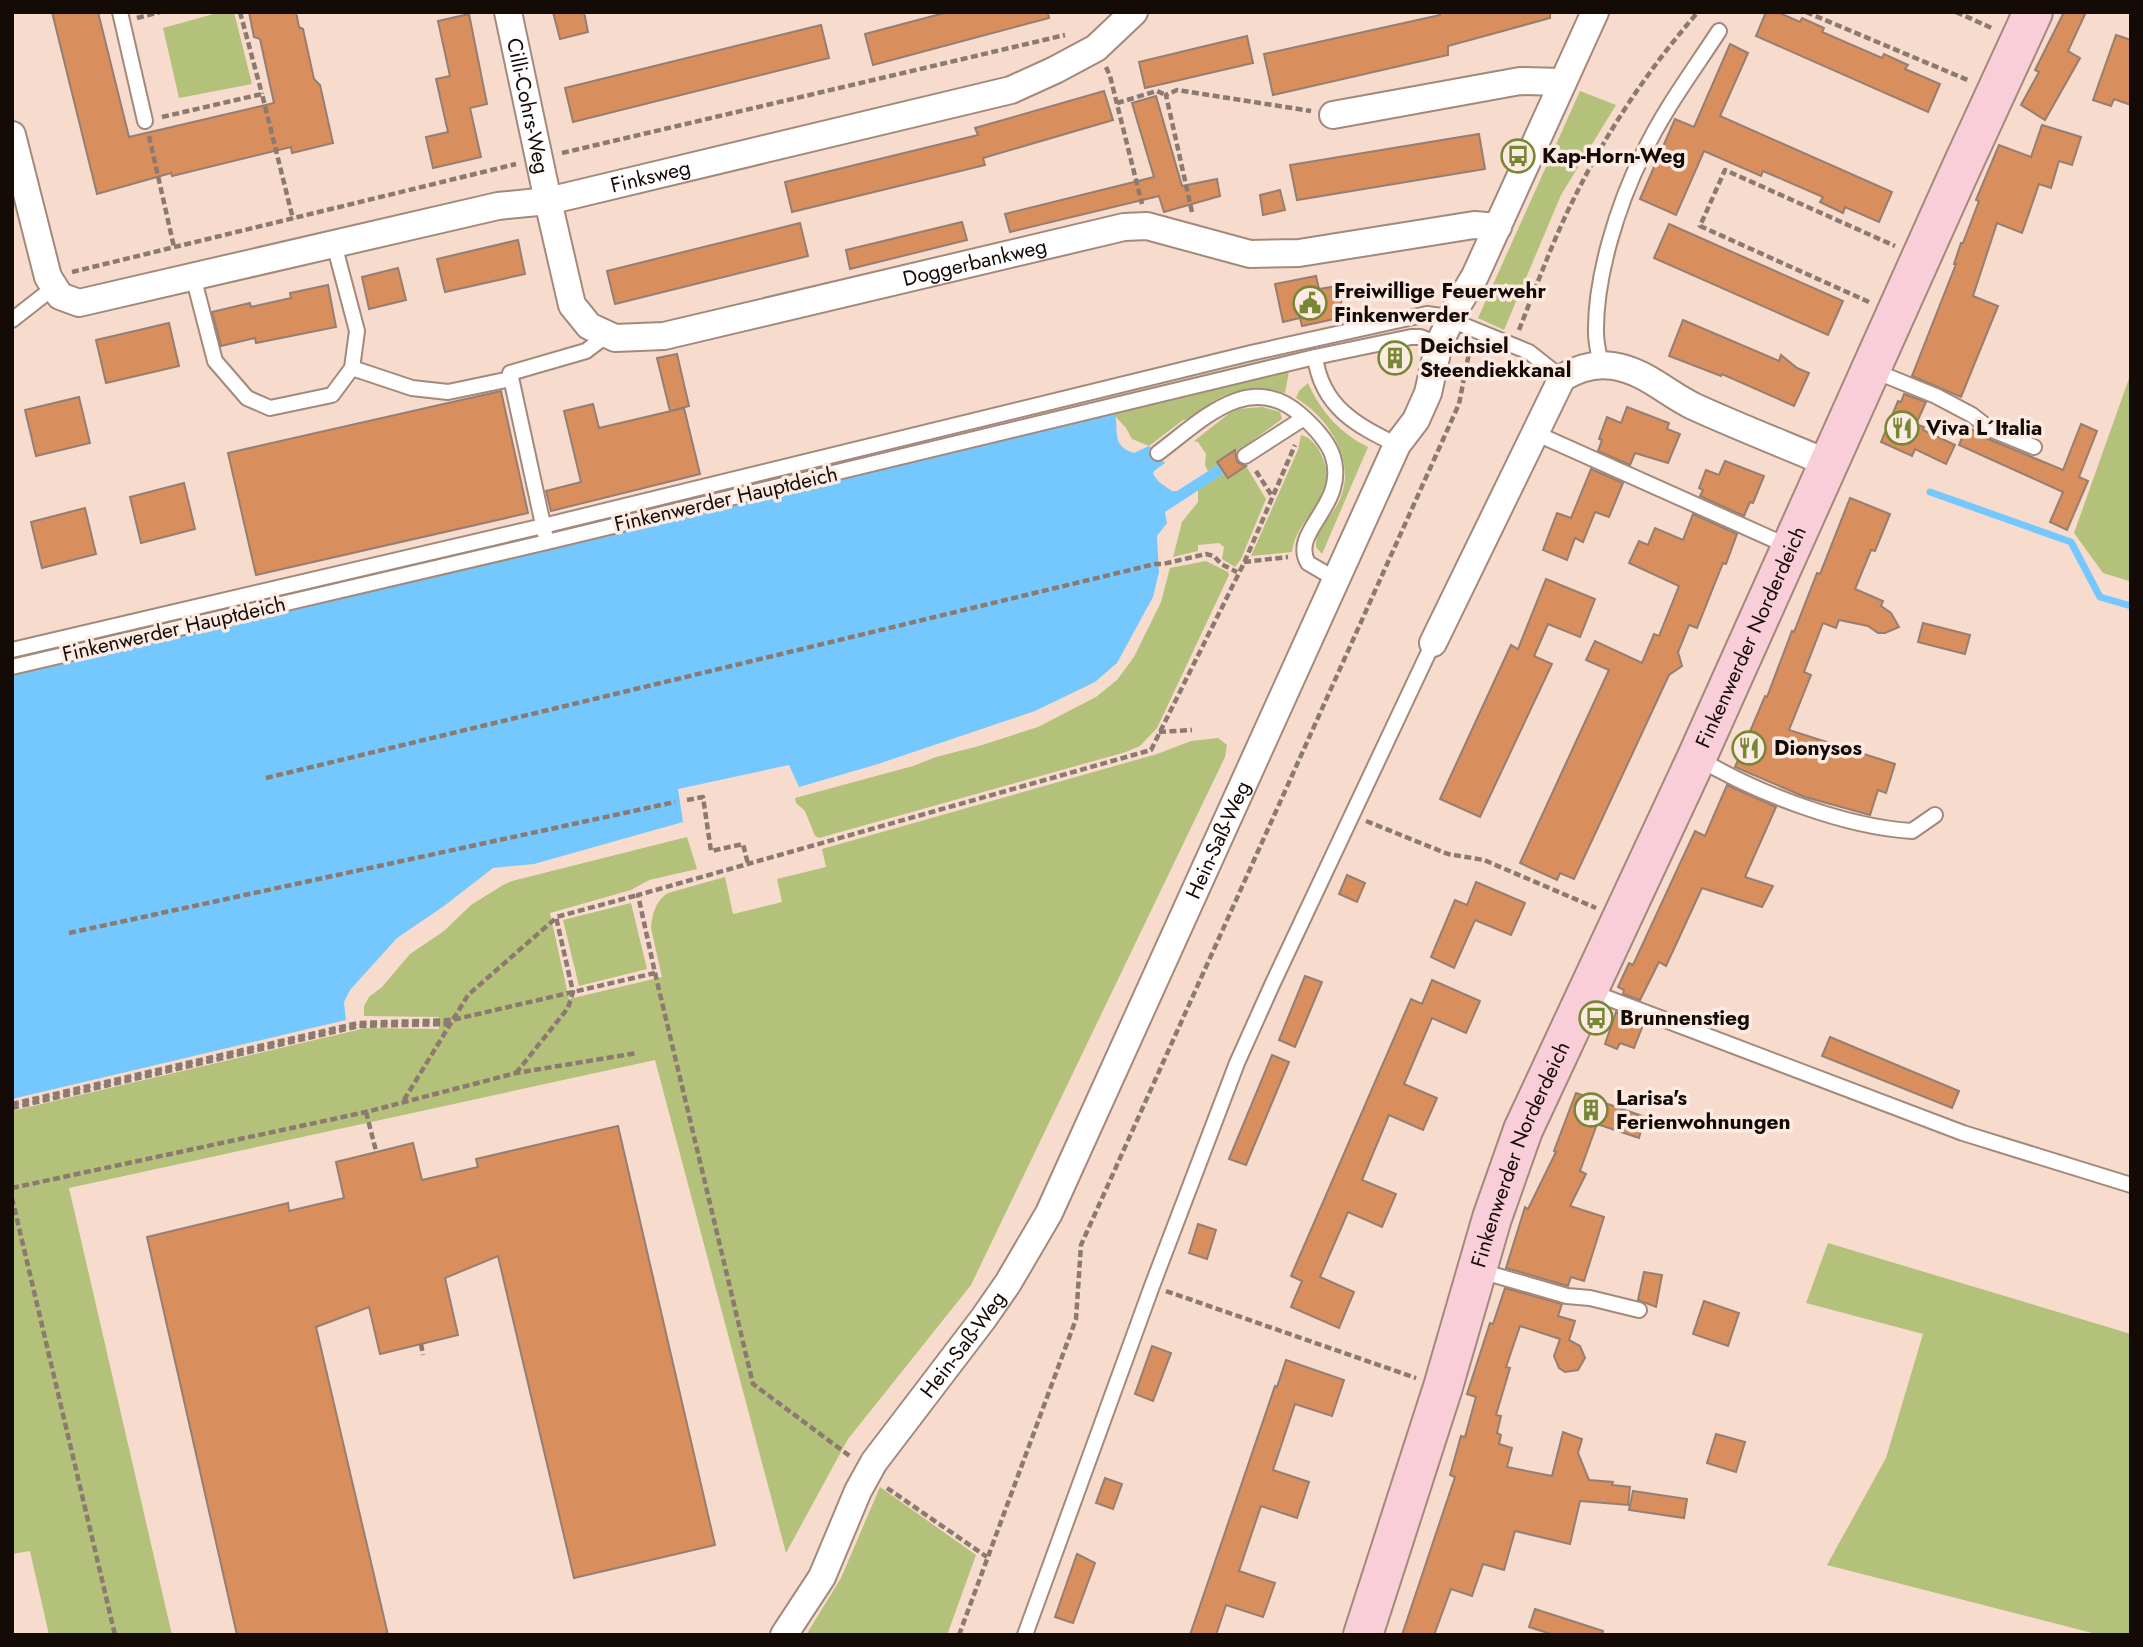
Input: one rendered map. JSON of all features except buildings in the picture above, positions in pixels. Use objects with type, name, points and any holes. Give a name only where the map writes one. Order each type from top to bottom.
[{"type":"street","name":"Cilli-Cohrs-Weg","points":[[509,12],[548,201]]},
{"type":"street","name":"Hein-Saß-Weg","points":[[784,1635],[822,1577],[869,1470],[892,1434],[1009,1283],[1049,1213],[1397,445],[1416,420],[1428,393],[1445,332],[1475,276],[1595,12]]},
{"type":"street","name":"Finksweg","points":[[50,283],[60,296],[79,303],[498,206],[548,201],[1011,90],[1096,48],[1128,15]]},
{"type":"street","name":"Finkenwerder Norderdeich","points":[[1363,1635],[1443,1387],[1476,1270],[1523,1130],[1697,757],[2026,26]]},
{"type":"street","points":[[1333,115],[1520,81],[1563,82]]},
{"type":"street","points":[[12,135],[50,283]]},
{"type":"street","points":[[548,201],[572,305],[589,326],[607,335]]},
{"type":"street","name":"Doggerbankweg","points":[[607,335],[615,338],[664,336],[1124,227],[1147,226],[1250,254],[1299,253],[1474,225],[1497,227]]},
{"type":"street","points":[[1433,643],[1562,378],[1582,368],[1601,365],[1638,373],[1693,406],[1830,464]]},
{"type":"lane","points":[[120,12],[145,121]]},
{"type":"lane","points":[[1601,365],[1596,335],[1598,305],[1604,269],[1628,187],[1643,151],[1719,31]]},
{"type":"lane","points":[[192,276],[215,361],[247,398],[270,408],[332,395],[352,368],[357,331],[334,244]]},
{"type":"lane","points":[[12,320],[50,283]]},
{"type":"lane","points":[[12,650],[543,526],[1251,353],[1427,314],[1445,332],[1512,345],[1529,352],[1562,378]]},
{"type":"lane","name":"Finkenwerder Hauptdeich","points":[[12,667],[1315,358],[1445,332]]},
{"type":"lane","points":[[547,542],[510,373],[586,351],[607,335]]},
{"type":"lane","points":[[1315,358],[1318,377],[1330,400],[1352,421],[1397,445]]},
{"type":"lane","points":[[352,368],[412,388],[448,393],[510,379]]},
{"type":"lane","points":[[1871,369],[1936,396],[1972,415],[1990,429],[2034,447]]},
{"type":"lane","points":[[1158,453],[1233,400],[1246,397],[1268,398],[1287,404],[1304,418],[1328,445],[1334,461],[1335,478],[1330,500],[1307,535],[1304,547],[1305,555],[1312,566],[1337,580]]},
{"type":"lane","points":[[1245,456],[1304,418]]},
{"type":"lane","points":[[1535,433],[1792,548]]},
{"type":"lane","points":[[1025,1635],[1152,1286],[1237,1063],[1433,643]]},
{"type":"lane","points":[[1697,757],[1741,781],[1869,827],[1912,831],[1935,815]]},
{"type":"lane","points":[[1588,991],[1964,1133],[2131,1185]]},
{"type":"lane","points":[[1476,1270],[1567,1296],[1590,1298],[1639,1310]]},
{"type":"path","points":[[240,12],[293,219]]},
{"type":"path","points":[[1512,345],[1564,218],[1595,157],[1633,95],[1698,12]]},
{"type":"path","points":[[1807,12],[1995,92]]},
{"type":"path","points":[[1956,12],[2026,26]]},
{"type":"path","points":[[50,283],[174,247],[1073,33]]},
{"type":"path","points":[[1096,48],[1110,76],[1147,226]]},
{"type":"path","points":[[1117,103],[1157,91],[1166,95],[1177,90],[1333,115]]},
{"type":"path","points":[[174,247],[145,121],[262,94]]},
{"type":"path","points":[[1166,95],[1198,241]]},
{"type":"path","points":[[1895,314],[1700,226],[1725,170],[1921,257]]},
{"type":"path","points":[[959,1635],[1076,1320],[1081,1245],[1459,404],[1471,344]]},
{"type":"path","points":[[403,1100],[468,995],[556,917],[1151,750],[1237,572],[1244,563],[1295,447],[1304,418]]},
{"type":"path","points":[[1245,456],[1272,497]]},
{"type":"path","points":[[266,778],[1155,564],[1206,554],[1214,556],[1221,564],[1237,572]]},
{"type":"path","points":[[1244,563],[1305,555]]},
{"type":"path","points":[[1159,733],[1192,730]]},
{"type":"path","points":[[687,800],[703,797],[711,851],[743,844],[748,864]]},
{"type":"path","points":[[69,933],[675,802]]},
{"type":"path","points":[[1352,816],[1448,854],[1484,860],[1598,909]]},
{"type":"path","points":[[638,895],[753,1384],[869,1470],[889,1490],[987,1557]]},
{"type":"path","points":[[516,1073],[568,1008],[573,992],[556,917]]},
{"type":"path","points":[[12,1106],[358,1023],[451,1022],[655,973]]},
{"type":"path","points":[[12,1188],[366,1112],[403,1100],[516,1073],[637,1053]]},
{"type":"path","points":[[366,1112],[376,1151]]},
{"type":"path","points":[[12,1198],[115,1635]]},
{"type":"path","points":[[1152,1286],[1443,1387]]},
{"type":"path","points":[[421,1344],[423,1355]]},
{"type":"green space","points":[[221,12],[234,12],[252,84],[179,98],[163,28]]},
{"type":"green space","points":[[1580,91],[1616,105],[1561,195],[1504,330],[1478,318]]},
{"type":"green space","points":[[1289,371],[1285,393],[1254,389],[1225,395],[1183,420],[1149,446],[1132,439],[1115,416],[1115,413]]},
{"type":"green space","points":[[2131,373],[2129,581],[2103,573],[2074,533]]},
{"type":"green space","points":[[1308,383],[1332,421],[1368,447],[1322,554],[1316,547],[1316,540],[1340,499],[1345,470],[1342,455],[1328,428],[1319,416],[1296,398]]},
{"type":"green space","points":[[1262,407],[1280,412],[1282,419],[1208,471],[1205,465],[1206,454],[1198,442],[1194,441],[1231,412]]},
{"type":"green space","points":[[1301,435],[1313,442],[1321,454],[1326,469],[1322,494],[1301,527],[1292,552],[1251,556],[1298,450]]},
{"type":"green space","points":[[1246,466],[1266,499],[1241,559],[1235,567],[1222,559],[1224,547],[1219,543],[1198,545],[1198,551],[1173,557],[1182,522],[1198,502],[1198,490],[1225,473],[1229,478]]},
{"type":"green space","points":[[1206,561],[1229,575],[1157,728],[1140,746],[819,838],[815,836],[805,811],[796,803],[795,798],[913,766],[1038,727],[1096,697],[1117,680],[1134,657],[1161,602],[1170,568]]},
{"type":"green space","points":[[1218,738],[1227,745],[1225,757],[971,1285],[848,1439],[786,1553],[655,1060],[69,1188],[172,1635],[49,1635],[30,1551],[12,1554],[12,1111],[365,1028],[439,1029],[439,1017],[364,1016],[364,1006],[369,997],[382,987],[410,954],[444,931],[471,905],[512,881],[687,837],[697,869],[649,880],[631,890],[550,913],[569,999],[662,977],[651,928],[655,909],[668,893],[725,877],[733,914],[782,902],[777,879],[826,867],[822,849],[1157,754],[1191,741]]},
{"type":"green space","points":[[631,903],[647,969],[579,986],[563,920]]},
{"type":"green space","points":[[1828,1243],[2131,1334],[2131,1635],[2100,1635],[1827,1565],[1886,1458],[1923,1334],[1806,1303]]},
{"type":"green space","points":[[880,1487],[976,1555],[947,1635],[806,1635],[841,1578]]},
{"type":"water","points":[[1115,413],[1119,442],[1134,453],[1149,446],[1165,463],[1153,474],[1172,491],[1177,491],[1219,464],[1225,473],[1165,512],[1167,523],[1157,536],[1159,572],[1153,597],[1117,663],[1095,682],[1035,711],[878,764],[799,787],[789,765],[678,789],[683,822],[534,864],[493,868],[397,938],[350,990],[344,1002],[346,1020],[12,1099],[12,676]]},
{"type":"waterway","points":[[1930,492],[2071,542],[2100,597],[2131,606]]},
{"type":"place","name":"Kap-Horn-Weg","points":[[1518,156]]},
{"type":"place","name":"Freiwillige Feuerwehr Finkenwerder","points":[[1310,303]]},
{"type":"place","name":"Deichsiel Steendiekkanal","points":[[1395,358]]},
{"type":"place","name":"Viva L´Italia","points":[[1902,428]]},
{"type":"place","name":"Dionysos","points":[[1749,748]]},
{"type":"place","name":"Brunnenstieg","points":[[1596,1018]]},
{"type":"place","name":"Larisa's Ferienwohnungen","points":[[1591,1110]]}]
